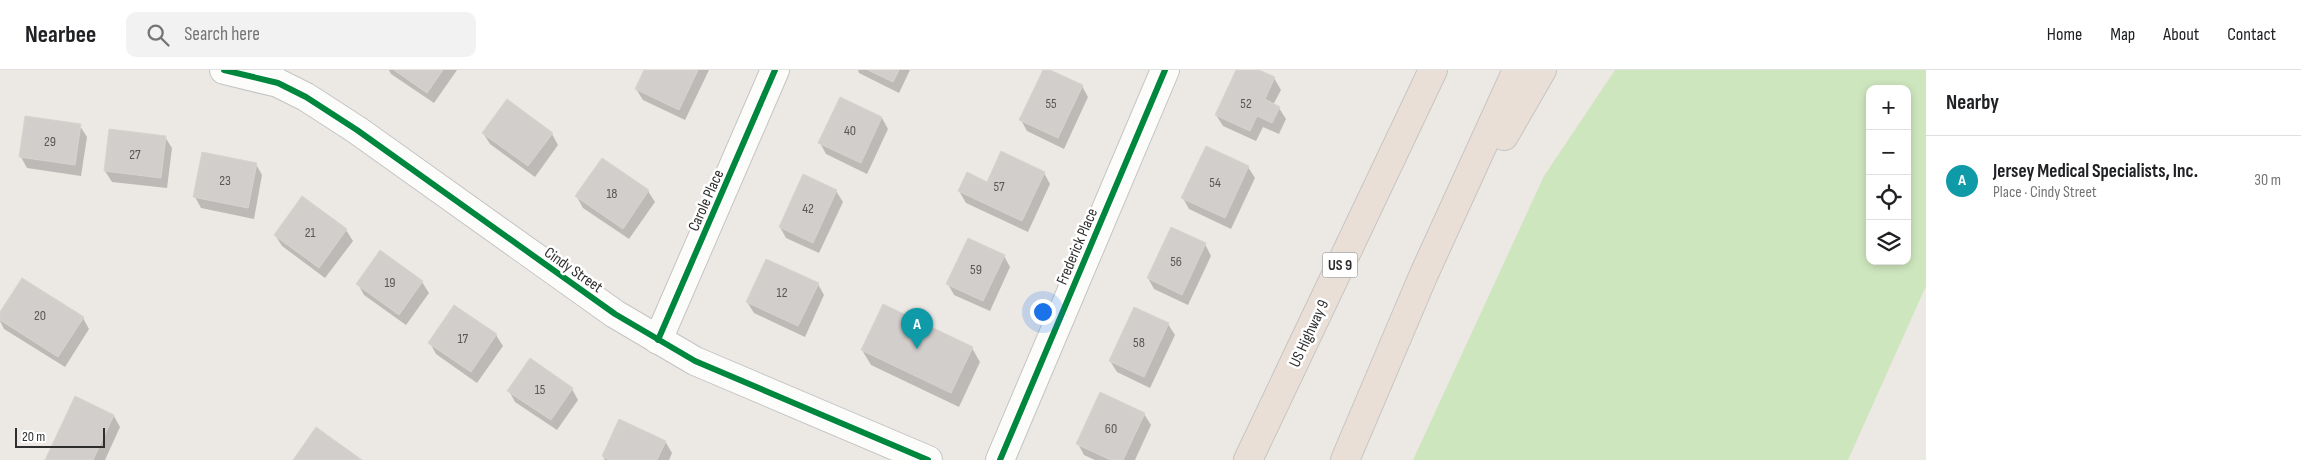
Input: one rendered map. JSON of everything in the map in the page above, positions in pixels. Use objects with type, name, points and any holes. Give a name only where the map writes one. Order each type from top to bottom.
[{"type":"highway","name":"US Highway 9","points":[[1248,460],[1433,70]]},
{"type":"highway","points":[[1345,460],[1424,274],[1517,70]]},
{"type":"highway","points":[[1424,274],[1542,70]]},
{"type":"street","name":"Cindy Street","points":[[224,70],[283,76],[306,97],[344,121],[579,289],[658,340],[714,370],[928,460]]},
{"type":"street","name":"Carole Place","points":[[658,340],[775,70]]},
{"type":"street","name":"Frederick Place","points":[[1000,460],[1165,70]]},
{"type":"green space","points":[[1615,70],[1926,70],[1926,286],[1848,460],[1413,460],[1544,176]]},
{"type":"building","points":[[394,70],[443,70],[427,93]]},
{"type":"building","points":[[644,70],[698,70],[679,110],[635,89]]},
{"type":"building","points":[[868,70],[899,70],[893,82]]},
{"type":"building","points":[[1043,70],[1050,70],[1083,85],[1058,138],[1019,120]]},
{"type":"building","points":[[1236,70],[1259,70],[1275,77],[1265,99],[1280,107],[1272,123],[1257,116],[1250,131],[1215,115]]},
{"type":"building","points":[[840,97],[882,117],[861,163],[818,143]]},
{"type":"building","points":[[507,99],[553,133],[528,166],[482,133]]},
{"type":"building","points":[[25,116],[81,124],[75,165],[19,157]]},
{"type":"building","points":[[109,129],[166,136],[161,178],[104,171]]},
{"type":"building","points":[[1206,146],[1249,166],[1225,218],[1181,198]]},
{"type":"building","points":[[1001,151],[1045,172],[1022,221],[958,191],[967,172],[987,182]]},
{"type":"building","points":[[202,152],[257,163],[248,208],[193,197]]},
{"type":"building","points":[[602,158],[649,190],[623,229],[575,196]]},
{"type":"building","points":[[803,174],[837,190],[813,243],[779,227]]},
{"type":"building","points":[[302,196],[347,229],[319,268],[274,235]]},
{"type":"building","points":[[1171,227],[1206,243],[1182,295],[1147,278]]},
{"type":"building","points":[[968,238],[1005,255],[983,301],[946,284]]},
{"type":"building","points":[[380,250],[423,281],[399,315],[356,284]]},
{"type":"building","points":[[766,259],[819,283],[798,326],[746,302]]},
{"type":"building","points":[[22,278],[84,317],[58,357],[0,320],[0,312]]},
{"type":"building","points":[[883,304],[973,347],[951,393],[861,350]]},
{"type":"building","points":[[454,305],[497,334],[471,372],[428,343]]},
{"type":"building","points":[[1134,307],[1169,323],[1144,377],[1109,361]]},
{"type":"building","points":[[530,358],[573,388],[551,420],[507,391]]},
{"type":"building","points":[[1100,392],[1145,413],[1123,460],[1111,460],[1076,444]]},
{"type":"building","points":[[75,396],[114,415],[93,460],[45,460]]},
{"type":"building","points":[[619,419],[666,441],[657,460],[609,460],[602,456]]},
{"type":"building","points":[[316,427],[362,460],[293,460]]},
{"type":"cycle path","points":[[224,70],[278,83],[306,97],[357,130],[615,314],[695,361],[928,460]]},
{"type":"cycle path","points":[[658,340],[775,70]]},
{"type":"cycle path","points":[[1000,460],[1165,70]]},
{"type":"place","name":"Jersey Medical Specialists, Inc.","points":[[917,349]]}]
